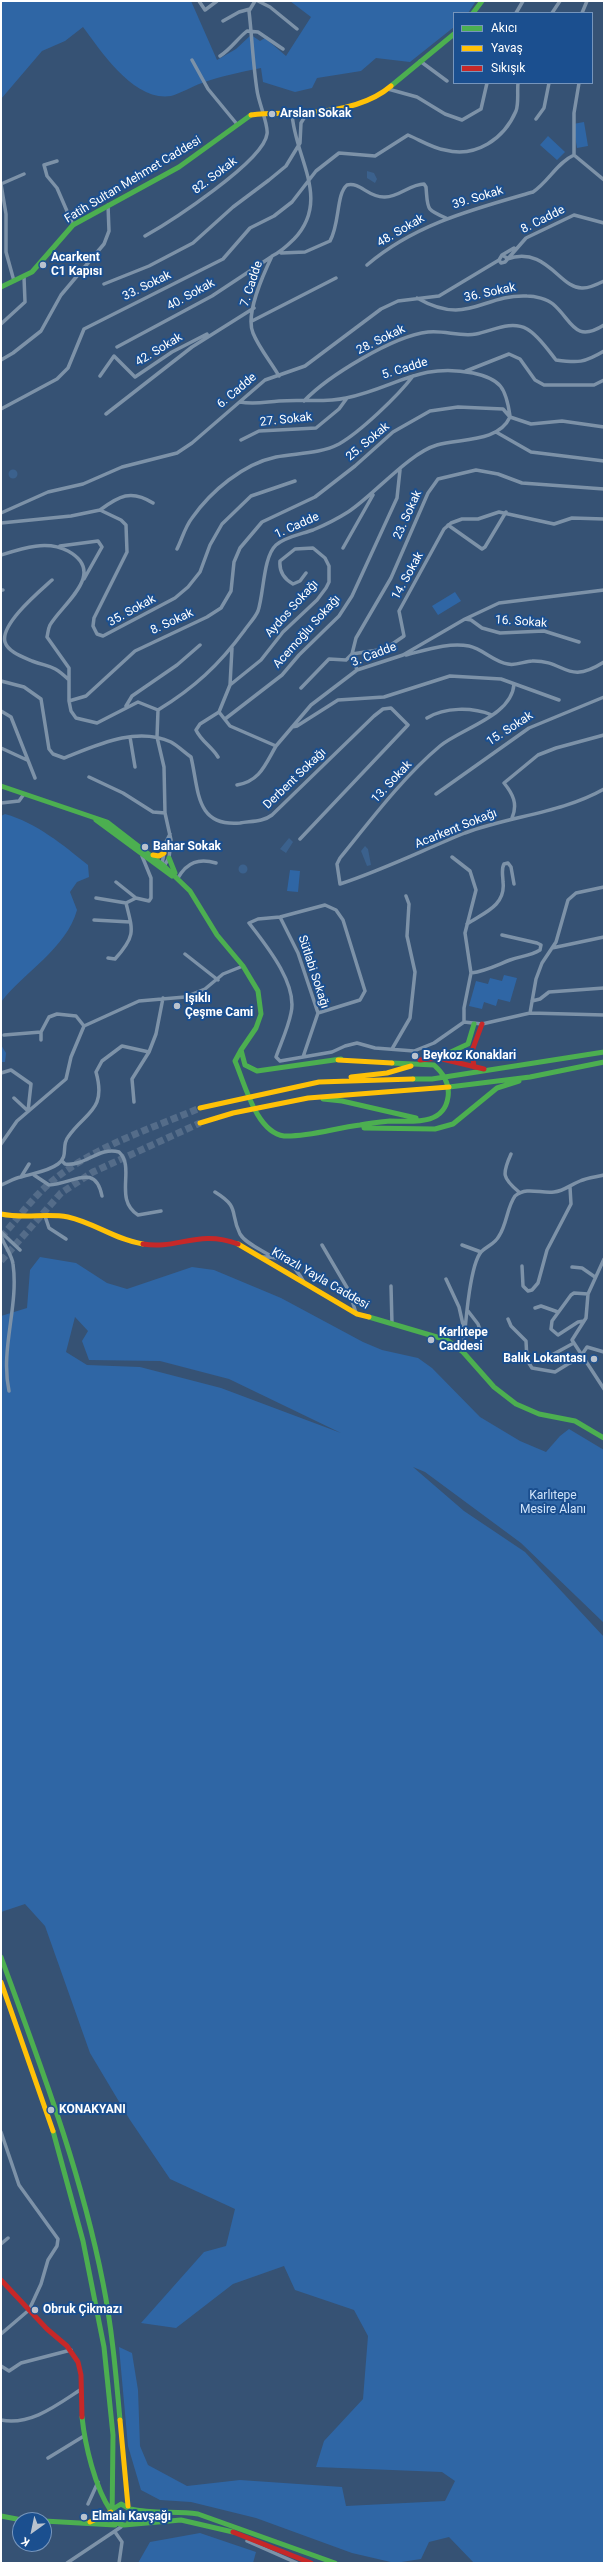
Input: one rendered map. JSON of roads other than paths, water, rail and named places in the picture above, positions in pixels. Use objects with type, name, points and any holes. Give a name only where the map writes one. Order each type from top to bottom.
[{"type":"main road","points":[[474,12],[482,1]]},
{"type":"main road","name":"Fatih Sultan Mehmet Caddesi","points":[[1,287],[24,277],[41,263],[73,225],[193,158],[249,115],[261,113],[307,113],[363,102],[388,89],[453,35]]},
{"type":"main road","points":[[1,786],[93,817],[116,827],[151,855],[162,866]]},
{"type":"main road","points":[[93,817],[142,856],[162,866]]},
{"type":"main road","points":[[128,846],[162,866],[178,878],[190,891],[217,935],[254,981],[262,1006],[256,1028],[237,1054],[235,1062],[238,1068],[262,1123],[268,1131],[279,1136],[294,1136],[383,1121],[426,1121],[442,1112],[450,1095],[447,1082],[440,1069],[434,1065],[427,1064],[417,1065],[387,1073],[318,1082],[233,1099],[200,1108]]},
{"type":"main road","points":[[151,855],[159,856],[164,853]]},
{"type":"main road","points":[[169,858],[178,878]]},
{"type":"main road","points":[[241,1050],[246,1066],[251,1070],[262,1071],[338,1060],[370,1058],[408,1061],[438,1058],[468,1044],[474,1024]]},
{"type":"main road","points":[[474,1067],[470,1060],[470,1051],[482,1024]]},
{"type":"main road","points":[[318,1082],[432,1079],[604,1052]]},
{"type":"main road","points":[[438,1058],[492,1070]]},
{"type":"main road","points":[[338,1060],[417,1065]]},
{"type":"main road","points":[[200,1123],[233,1113],[308,1098],[441,1088],[530,1077],[604,1062]]},
{"type":"main road","points":[[342,1127],[435,1129],[453,1124],[497,1088],[530,1077]]},
{"type":"main road","points":[[308,1098],[342,1101],[426,1121]]},
{"type":"main road","name":"Kirazlı Yayla Caddesi","points":[[1,1214],[20,1219],[45,1216],[66,1217],[81,1220],[112,1236],[148,1245],[166,1244],[201,1237],[219,1238],[237,1243],[356,1314],[392,1325],[441,1337],[463,1352],[494,1386],[516,1404],[539,1414],[575,1422],[604,1438]]},
{"type":"main road","points":[[1,1956],[51,2094],[83,2199],[101,2276],[118,2383],[129,2507],[132,2519],[128,2524]]},
{"type":"main road","points":[[1,1982],[31,2062],[73,2194],[92,2283],[102,2332],[114,2448],[111,2519],[115,2525]]},
{"type":"main road","points":[[1,2280],[70,2350],[78,2362],[81,2374],[80,2390],[84,2436],[106,2506],[112,2510]]},
{"type":"main road","points":[[89,2523],[118,2505],[151,2514],[180,2512],[198,2514],[335,2563]]},
{"type":"main road","points":[[1,2516],[12,2518]]},
{"type":"main road","points":[[52,2522],[89,2523],[115,2525],[121,2527],[128,2524],[180,2520],[196,2522],[312,2563]]},
{"type":"street","points":[[199,1],[205,10],[217,1]]},
{"type":"street","points":[[223,22],[239,12],[250,9],[257,1],[270,6],[297,29]]},
{"type":"street","points":[[517,12],[523,1]]},
{"type":"street","points":[[553,12],[560,1]]},
{"type":"street","points":[[582,12],[587,1]]},
{"type":"street","name":"82. Sokak","points":[[144,236],[179,216],[246,165],[264,146],[268,133],[261,113],[251,31],[250,9]]},
{"type":"street","points":[[220,56],[230,50],[237,38],[247,31],[258,32],[284,50]]},
{"type":"street","points":[[192,60],[208,89],[236,124]]},
{"type":"street","points":[[420,61],[448,81]]},
{"type":"street","points":[[388,89],[417,97],[445,114],[462,120],[481,109],[487,84]]},
{"type":"street","name":"33. Sokak","points":[[1,410],[57,379],[68,368],[84,329],[223,260],[250,228],[274,216],[292,202],[316,171],[338,153],[375,156],[408,136],[445,150],[477,149],[492,142],[503,134],[516,109],[518,84]]},
{"type":"street","points":[[536,119],[544,108],[549,84]]},
{"type":"street","points":[[579,84],[573,124],[574,155],[604,180]]},
{"type":"street","points":[[281,253],[305,225],[312,201],[309,182],[292,113]]},
{"type":"street","points":[[104,284],[149,266],[193,243],[286,166],[300,143],[301,123],[307,113]]},
{"type":"street","name":"39. Sokak","points":[[281,253],[305,252],[330,241],[337,224],[340,195],[347,185],[356,184],[372,196],[387,197],[424,184],[426,187],[427,208],[430,212],[446,218],[533,192],[545,184],[563,162],[574,155]]},
{"type":"street","points":[[57,161],[44,165],[47,176],[57,188],[73,225]]},
{"type":"street","points":[[14,281],[6,252],[6,214],[1,184],[24,174]]},
{"type":"street","points":[[1,360],[13,354],[41,331],[61,295],[104,244],[109,231],[108,205]]},
{"type":"street","name":"8. Cadde","points":[[502,255],[517,246],[526,238],[574,215],[604,223]]},
{"type":"street","name":"48. Sokak","points":[[367,265],[393,246],[446,218]]},
{"type":"street","name":"8. Cadde","points":[[507,259],[517,246]]},
{"type":"street","name":"7. Cadde","points":[[279,376],[253,334],[251,321],[263,275],[272,256],[281,253]]},
{"type":"street","points":[[507,259],[502,255],[499,260],[504,263],[507,259],[515,256],[547,263],[572,286],[583,288],[604,281]]},
{"type":"street","name":"40. Sokak","points":[[117,347],[212,296],[272,256]]},
{"type":"street","name":"6. Cadde","points":[[1,513],[48,492],[83,484],[122,467],[177,453],[192,443],[265,380],[305,366],[381,309],[398,301],[439,296],[499,260]]},
{"type":"street","points":[[1,324],[25,302],[24,277]]},
{"type":"street","points":[[251,321],[336,278]]},
{"type":"street","name":"36. Sokak","points":[[416,298],[431,306],[450,310],[472,310],[506,298],[527,296],[553,304],[566,320],[578,331],[592,333],[604,325]]},
{"type":"street","name":"42. Sokak","points":[[106,414],[192,347],[254,308]]},
{"type":"street","name":"28. Sokak","points":[[304,401],[314,390],[353,365],[409,336],[429,332],[459,335],[477,334],[508,325],[526,328],[556,360],[578,363],[587,361],[604,351]]},
{"type":"street","name":"42. Sokak","points":[[100,376],[114,356],[135,376],[172,352],[222,327]]},
{"type":"street","points":[[465,371],[509,354],[520,359],[535,380],[544,385],[594,386],[604,380]]},
{"type":"street","name":"5. Cadde","points":[[240,402],[252,405],[279,401],[347,398],[425,371],[445,369],[465,371],[491,377],[502,385],[510,417]]},
{"type":"street","points":[[177,549],[191,519],[218,489],[228,481],[250,467],[275,457],[323,450],[339,444],[388,405],[413,376]]},
{"type":"street","name":"27. Sokak","points":[[240,440],[259,431],[316,428],[339,409],[347,398]]},
{"type":"street","name":"25. Sokak","points":[[250,535],[262,522],[315,496],[355,466],[393,432],[430,411],[458,407],[503,409],[510,417],[531,424],[562,421],[604,427]]},
{"type":"street","points":[[510,417],[506,424],[496,432],[531,452],[604,461]]},
{"type":"street","name":"1. Cadde","points":[[158,710],[201,681],[232,647],[257,613],[264,586],[268,558],[276,545],[332,521],[375,492],[416,454],[436,445],[496,432]]},
{"type":"street","name":"Acemoğlu Sokağı","points":[[225,719],[282,676],[299,655],[339,616],[352,596],[397,498],[400,470]]},
{"type":"street","name":"23. Sokak","points":[[352,654],[356,638],[392,578],[428,493],[438,479],[476,470],[498,474],[522,483],[604,489]]},
{"type":"street","name":"35. Sokak","points":[[100,510],[121,520],[126,525],[128,540],[127,552],[94,618],[93,626],[97,634],[103,636],[175,598],[188,587],[200,572],[210,545],[222,524],[251,496],[295,481]]},
{"type":"street","points":[[343,548],[375,492]]},
{"type":"street","points":[[1,523],[71,516],[100,510],[117,498],[130,496],[142,496],[153,503]]},
{"type":"street","points":[[448,525],[462,519],[478,519],[499,512],[506,512],[554,524],[572,518],[604,519]]},
{"type":"street","points":[[448,525],[482,549],[485,548],[506,512]]},
{"type":"street","name":"14. Sokak","points":[[300,688],[329,659],[346,660],[352,654],[385,649],[404,636],[399,611],[448,525]]},
{"type":"street","name":"8. Sokak","points":[[69,701],[86,696],[135,651],[207,617],[221,608],[231,591],[234,562],[250,535]]},
{"type":"street","points":[[1,555],[43,545],[58,546],[98,541],[102,547],[66,606],[50,625],[47,637],[69,668],[69,701],[71,712],[76,718],[96,722],[126,706],[138,702],[158,710],[157,737],[164,767],[164,813],[170,834],[171,845],[169,858],[162,866]]},
{"type":"street","points":[[58,546],[78,557],[84,568],[83,580]]},
{"type":"street","name":"Aydos Sokağı","points":[[230,685],[261,660],[283,632],[317,600],[329,582],[329,566],[325,558],[313,548],[295,549],[280,561],[283,576],[293,584],[300,581],[306,573]]},
{"type":"street","points":[[52,580],[10,622],[4,641],[14,652],[33,661],[47,664],[59,670],[68,680]]},
{"type":"street","name":"3. Cadde","points":[[237,784],[250,782],[263,769],[276,746],[291,727],[312,705],[358,670],[403,655],[464,619],[499,602],[604,590]]},
{"type":"street","name":"16. Sokak","points":[[464,619],[471,620],[482,628],[500,633],[544,631],[579,642]]},
{"type":"street","points":[[126,706],[132,696],[177,665],[200,645]]},
{"type":"street","points":[[403,655],[441,647],[471,646],[509,665],[532,661],[542,662],[578,674],[590,671],[604,662]]},
{"type":"street","points":[[218,758],[214,750],[199,737],[196,730],[200,724],[219,712],[230,685],[232,647]]},
{"type":"street","points":[[352,654],[358,670]]},
{"type":"street","points":[[291,727],[298,726],[338,700],[384,697],[450,676],[494,678],[559,700]]},
{"type":"street","name":"Derbent Sokağı","points":[[1,681],[24,687],[41,699],[46,739],[49,749],[53,754],[64,758],[92,747],[130,737],[157,737],[172,743],[191,757],[201,807],[212,819],[219,823],[229,824],[260,821],[272,815],[374,716],[383,709],[391,708],[408,725],[300,838]]},
{"type":"street","name":"13. Sokak","points":[[340,884],[337,864],[340,858],[397,790],[440,746],[501,709],[509,700],[514,684]]},
{"type":"street","name":"15. Sokak","points":[[436,794],[529,728],[604,697]]},
{"type":"street","points":[[1,710],[11,717],[35,778]]},
{"type":"street","points":[[427,718],[435,713],[453,710],[474,710],[492,715]]},
{"type":"street","points":[[219,712],[230,726],[244,734],[276,746]]},
{"type":"street","points":[[512,818],[515,811],[514,801],[504,783],[538,755],[556,748],[604,735]]},
{"type":"street","points":[[130,737],[135,767]]},
{"type":"street","points":[[1,748],[27,760]]},
{"type":"street","points":[[89,777],[123,793],[153,812],[164,813]]},
{"type":"street","name":"Acarkent Sokağı","points":[[340,884],[383,870],[465,833],[512,818],[585,800],[604,790]]},
{"type":"street","points":[[1,803],[19,801],[24,794]]},
{"type":"street","points":[[162,866],[164,853],[170,834]]},
{"type":"street","points":[[116,882],[136,898],[150,900],[152,895],[150,878],[142,856]]},
{"type":"street","points":[[452,857],[470,871],[476,890],[466,924],[465,933],[471,974],[464,1008],[464,1022]]},
{"type":"street","points":[[178,878],[184,867],[197,861],[216,863]]},
{"type":"street","points":[[466,924],[492,908],[501,899],[504,889],[502,867],[504,864],[508,863],[511,867],[514,884]]},
{"type":"street","points":[[530,1013],[536,979],[542,963],[552,948],[568,900],[576,893],[604,887]]},
{"type":"street","points":[[392,1049],[410,1018],[415,972],[407,936],[409,904],[406,896]]},
{"type":"street","points":[[96,898],[126,903],[136,898]]},
{"type":"street","points":[[108,958],[116,959],[128,944],[132,932],[126,903]]},
{"type":"street","points":[[318,1013],[360,1000],[365,991],[343,920],[336,910],[325,905],[280,917],[258,919],[249,923],[275,957],[292,998],[292,1012],[276,1057],[280,1061],[332,1052],[345,1046],[357,1043],[375,1048],[414,1051],[434,1043],[464,1022],[482,1024],[530,1013],[604,1015]]},
{"type":"street","name":"Sütlabi Sokağı","points":[[280,917],[298,953],[318,1013],[303,1057]]},
{"type":"street","points":[[94,920],[130,922]]},
{"type":"street","points":[[471,974],[483,972],[511,960],[530,956],[540,950],[541,945],[537,943],[502,935]]},
{"type":"street","points":[[552,948],[604,937]]},
{"type":"street","points":[[185,954],[218,980]]},
{"type":"street","points":[[1,1144],[28,1111],[66,1079],[71,1057],[84,1026],[139,1001],[164,998],[185,998],[205,989],[218,980],[223,974],[243,966]]},
{"type":"street","points":[[532,1001],[540,999],[549,992],[604,988]]},
{"type":"street","points":[[134,1102],[132,1079],[149,1052],[156,1034],[164,998]]},
{"type":"street","points":[[41,1040],[41,1032],[49,1017],[56,1014],[76,1016],[84,1026]]},
{"type":"street","points":[[4,1035],[41,1032]]},
{"type":"street","points":[[1,1185],[21,1177],[34,1175],[62,1161],[66,1155],[68,1137],[94,1109],[100,1089],[96,1072],[102,1061],[122,1046],[149,1052]]},
{"type":"street","points":[[1,1074],[11,1070],[31,1084],[28,1111]]},
{"type":"street","points":[[14,1098],[28,1111]]},
{"type":"street","points":[[62,1161],[65,1164],[78,1165],[104,1152],[119,1152],[126,1168],[125,1195],[133,1212],[138,1215],[161,1211]]},
{"type":"street","points":[[511,1154],[505,1168],[504,1175],[507,1182],[519,1192]]},
{"type":"street","points":[[21,1177],[29,1164]]},
{"type":"street","points":[[34,1175],[49,1186],[89,1177],[96,1179],[99,1183],[102,1196]]},
{"type":"street","points":[[463,1352],[476,1264],[481,1252],[494,1244],[500,1235],[512,1200],[519,1192],[541,1190],[551,1193],[570,1187],[579,1182],[604,1175]]},
{"type":"street","points":[[522,1266],[523,1286],[528,1291],[532,1290],[538,1283],[547,1250],[571,1204],[570,1187]]},
{"type":"street","points":[[215,1192],[230,1202],[240,1234],[247,1241],[271,1256]]},
{"type":"street","points":[[45,1216],[49,1228],[66,1239]]},
{"type":"street","points":[[1,1232],[20,1250]]},
{"type":"street","points":[[1,1236],[2,1242],[13,1263],[12,1305],[5,1377],[8,1391]]},
{"type":"street","points":[[322,1245],[349,1291],[356,1314]]},
{"type":"street","points":[[462,1245],[481,1252]]},
{"type":"street","points":[[262,1257],[271,1256],[282,1258],[288,1262],[305,1283]]},
{"type":"street","points":[[604,1259],[588,1294],[584,1321],[572,1338],[572,1344],[584,1357],[604,1389]]},
{"type":"street","points":[[572,1267],[582,1268],[595,1277]]},
{"type":"street","points":[[446,1279],[459,1307],[465,1332]]},
{"type":"street","points":[[391,1286],[392,1325]]},
{"type":"street","points":[[584,1321],[578,1322],[558,1334],[554,1333],[551,1324],[558,1312],[574,1293],[588,1294]]},
{"type":"street","points":[[535,1308],[541,1306],[558,1312]]},
{"type":"street","points":[[468,1311],[478,1324],[482,1335]]},
{"type":"street","points":[[508,1319],[511,1326],[526,1341],[527,1360],[532,1368],[555,1372],[584,1357]]},
{"type":"street","points":[[550,1356],[572,1344]]},
{"type":"street","points":[[584,1357],[583,1353],[587,1347],[604,1352]]},
{"type":"street","points":[[1,2132],[19,2186],[58,2239],[57,2246],[48,2260],[41,2284],[29,2310],[1,2334]]},
{"type":"street","points":[[1,2244],[8,2238]]},
{"type":"street","points":[[1,2366],[9,2371],[21,2363],[70,2350]]},
{"type":"street","points":[[1,2420],[32,2417],[45,2412],[80,2390]]},
{"type":"street","points":[[48,2458],[84,2436]]},
{"type":"street","points":[[88,2504],[99,2481]]},
{"type":"street","points":[[67,2563],[121,2527]]},
{"type":"street","points":[[115,2532],[122,2542],[119,2563]]},
{"type":"street","points":[[235,2535],[268,2552],[297,2563]]},
{"type":"tunnel","points":[[1,1237],[37,1195],[66,1170],[122,1140],[200,1108]]},
{"type":"tunnel","points":[[1,1261],[61,1193],[93,1172],[200,1123]]},
{"type":"place","name":"Arslan Sokak","points":[[272,114]]},
{"type":"place","name":"Acarkent C1 Kapısı","points":[[43,265]]},
{"type":"place","name":"Bahar Sokak","points":[[145,847]]},
{"type":"place","name":"Işıklı Çeşme Cami","points":[[177,1006]]},
{"type":"place","name":"Beykoz Konaklari","points":[[415,1056]]},
{"type":"place","name":"Karlıtepe Caddesi","points":[[431,1340]]},
{"type":"place","name":"Balık Lokantası","points":[[594,1359]]},
{"type":"place","name":"KONAKYANI","points":[[51,2110]]},
{"type":"place","name":"Obruk Çikmazı","points":[[35,2310]]},
{"type":"place","name":"Elmalı Kavşağı","points":[[84,2517]]},
{"type":"park label","name":"Karlıtepe Mesire Alanı","points":[[553,1503]]}]
